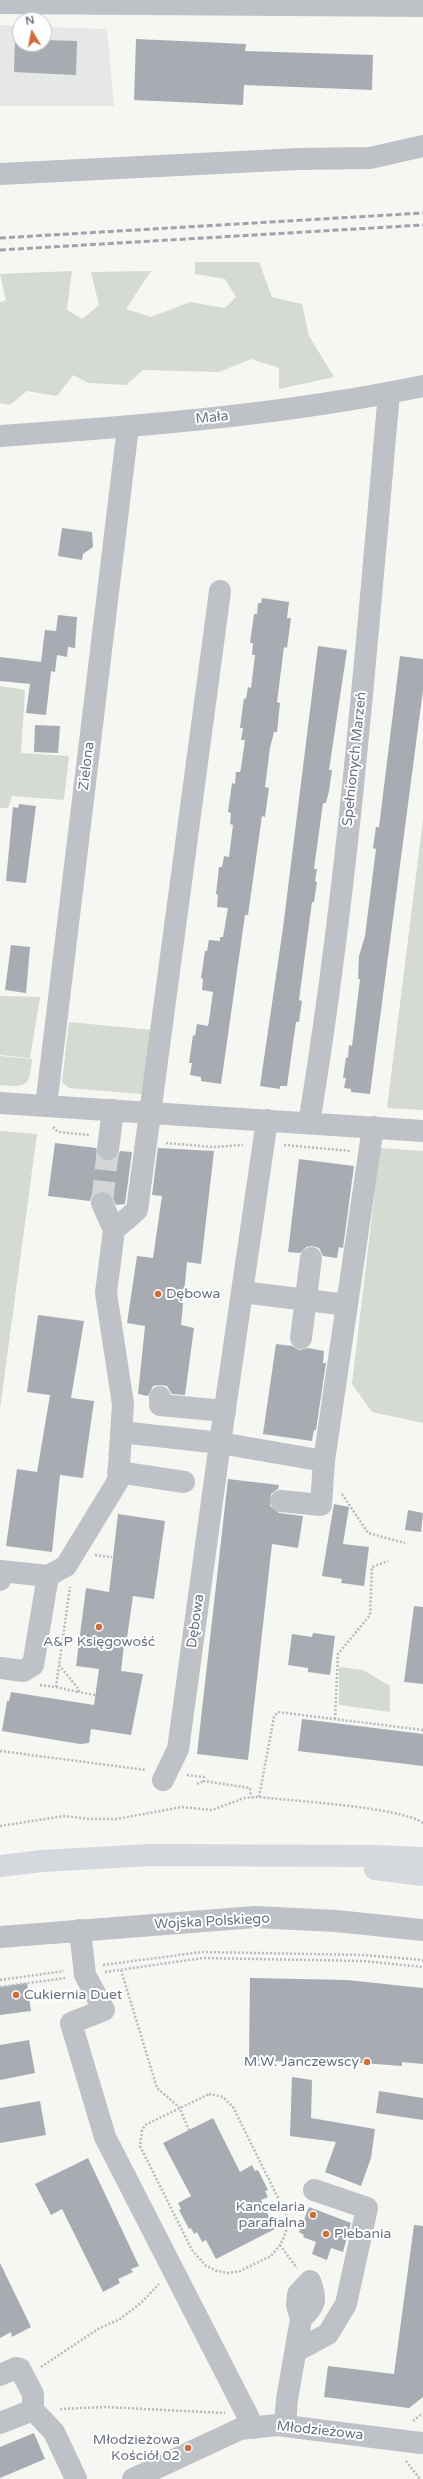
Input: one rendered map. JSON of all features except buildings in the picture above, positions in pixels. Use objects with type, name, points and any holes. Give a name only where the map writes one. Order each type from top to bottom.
[{"type":"main road","points":[[0,1866],[42,1861],[150,1855],[240,1854],[311,1857],[375,1856],[423,1858]]},
{"type":"main road","points":[[311,1857],[373,1869],[423,1875]]},
{"type":"street","points":[[0,3],[423,6]]},
{"type":"street","points":[[0,174],[298,159],[370,158],[423,146]]},
{"type":"street","name":"Mała","points":[[0,436],[128,427],[260,413],[389,393],[423,386]]},
{"type":"street","name":"Spełnionych Marzeń","points":[[309,1123],[320,1058],[358,748],[389,393]]},
{"type":"street","name":"Zielona","points":[[48,1115],[128,427]]},
{"type":"street","points":[[114,1230],[136,1210],[147,1141],[220,591]]},
{"type":"street","points":[[0,1103],[48,1115],[113,1110],[309,1123],[372,1133],[423,1130]]},
{"type":"street","points":[[110,1143],[113,1110]]},
{"type":"street","name":"Dębowa","points":[[165,1776],[176,1757],[178,1749],[262,1143],[267,1120]]},
{"type":"street","points":[[281,1501],[321,1505],[324,1462],[372,1133]]},
{"type":"street","points":[[0,1580],[1,1571],[48,1576],[66,1566],[118,1481],[123,1404],[106,1293],[114,1230],[102,1203]]},
{"type":"street","points":[[301,1338],[310,1258]]},
{"type":"street","points":[[242,1292],[347,1305]]},
{"type":"street","points":[[160,1397],[160,1405],[225,1411]]},
{"type":"street","points":[[121,1432],[220,1444],[324,1462]]},
{"type":"street","points":[[118,1472],[184,1482]]},
{"type":"street","points":[[0,1668],[23,1671],[33,1665],[48,1576]]},
{"type":"street","name":"Wojska Polskiego","points":[[0,1937],[255,1918],[336,1921],[423,1930]]},
{"type":"street","points":[[80,1930],[85,1970],[104,2010],[71,2023],[98,2119],[174,2274],[250,2421]]},
{"type":"street","points":[[296,2351],[328,2334],[346,2304],[367,2208],[314,2190]]},
{"type":"street","points":[[296,2431],[287,2399],[301,2319],[298,2294],[310,2281]]},
{"type":"street","points":[[0,2375],[16,2368],[20,2369],[33,2394],[33,2410],[54,2432],[76,2479]]},
{"type":"street","points":[[0,2423],[33,2410]]},
{"type":"street","name":"Młodzieżowa","points":[[133,2479],[207,2443],[240,2429],[250,2421],[296,2431],[422,2446]]},
{"type":"path","points":[[48,1115],[58,1132],[110,1143]]},
{"type":"path","points":[[147,1141],[212,1147],[262,1143],[362,1152],[372,1133]]},
{"type":"path","points":[[341,1488],[342,1494],[368,1533],[405,1543]]},
{"type":"path","points":[[335,1719],[338,1654],[370,1615],[372,1567],[388,1561]]},
{"type":"path","points":[[59,1665],[77,1687],[79,1692]]},
{"type":"path","points":[[56,1687],[96,1695]]},
{"type":"path","points":[[259,1797],[274,1717],[278,1712],[423,1730]]},
{"type":"path","points":[[0,1751],[165,1776],[204,1777],[204,1781]]},
{"type":"path","points":[[197,1784],[204,1781],[250,1788],[251,1798]]},
{"type":"path","points":[[0,1826],[64,1816],[116,1820],[182,1807],[212,1810],[259,1797],[390,1812],[415,1818],[423,1823]]},
{"type":"path","points":[[0,1980],[85,1970],[202,1952],[363,1955],[423,1960]]},
{"type":"path","points":[[0,1987],[85,1970],[121,1970],[203,1958],[362,1961],[423,1967]]},
{"type":"path","points":[[121,1970],[157,2088],[179,2108],[189,2130]]},
{"type":"path","points":[[209,2094],[223,2096],[229,2101],[286,2214],[287,2228],[280,2245],[271,2256],[240,2271],[229,2273],[217,2271],[199,2259],[140,2146],[142,2131],[146,2125],[209,2094]]},
{"type":"path","points":[[280,2245],[288,2259],[310,2281]]},
{"type":"path","points":[[26,2382],[42,2367],[98,2329],[120,2319],[142,2302],[164,2278],[174,2274]]},
{"type":"path","points":[[33,2410],[105,2407],[250,2421]]},
{"type":"shaded area","points":[[0,25],[12,26],[12,52],[52,52],[52,27],[107,29],[114,106],[0,106]]},
{"type":"shaded area","points":[[195,262],[259,262],[272,297],[302,304],[309,336],[334,377],[279,389],[279,368],[251,359],[219,372],[143,370],[126,385],[89,383],[73,375],[57,396],[27,391],[10,405],[0,403],[0,302],[6,300],[0,274],[72,271],[67,310],[82,319],[99,305],[91,272],[151,271],[126,309],[151,317],[190,302],[225,308],[236,297],[225,279],[195,274]]},
{"type":"shaded area","points":[[0,686],[25,690],[21,753],[69,756],[64,800],[12,796],[8,808],[0,808]]},
{"type":"shaded area","points":[[423,819],[423,1110],[387,1108]]},
{"type":"shaded area","points":[[0,996],[40,997],[30,1058],[0,1055]]},
{"type":"shaded area","points":[[69,1022],[152,1030],[142,1094],[69,1088],[62,1082]]},
{"type":"shaded area","points":[[0,1056],[32,1059],[28,1080],[21,1085],[16,1086],[0,1085]]},
{"type":"shaded area","points":[[0,1131],[37,1134],[0,1409]]},
{"type":"shaded area","points":[[380,1148],[423,1151],[423,1423],[372,1412],[352,1384]]},
{"type":"shaded area","points":[[339,1667],[363,1670],[390,1686],[390,1712],[339,1705]]},
{"type":"tunnel","points":[[102,1203],[108,1149]]},
{"type":"railway","points":[[0,238],[423,213]]},
{"type":"railway","points":[[0,250],[423,225]]},
{"type":"place","name":"Dębowa","points":[[158,1294]]},
{"type":"place","name":"A&P Księgowość","points":[[99,1627]]},
{"type":"place","name":"Cukiernia Duet","points":[[16,1995]]},
{"type":"place","name":"M.W. Janczewscy","points":[[367,2062]]},
{"type":"place","name":"Kancelaria parafialna","points":[[313,2215]]},
{"type":"place","name":"Plebania","points":[[326,2234]]},
{"type":"place","name":"Młodzieżowa Kościół 02","points":[[188,2448]]}]
